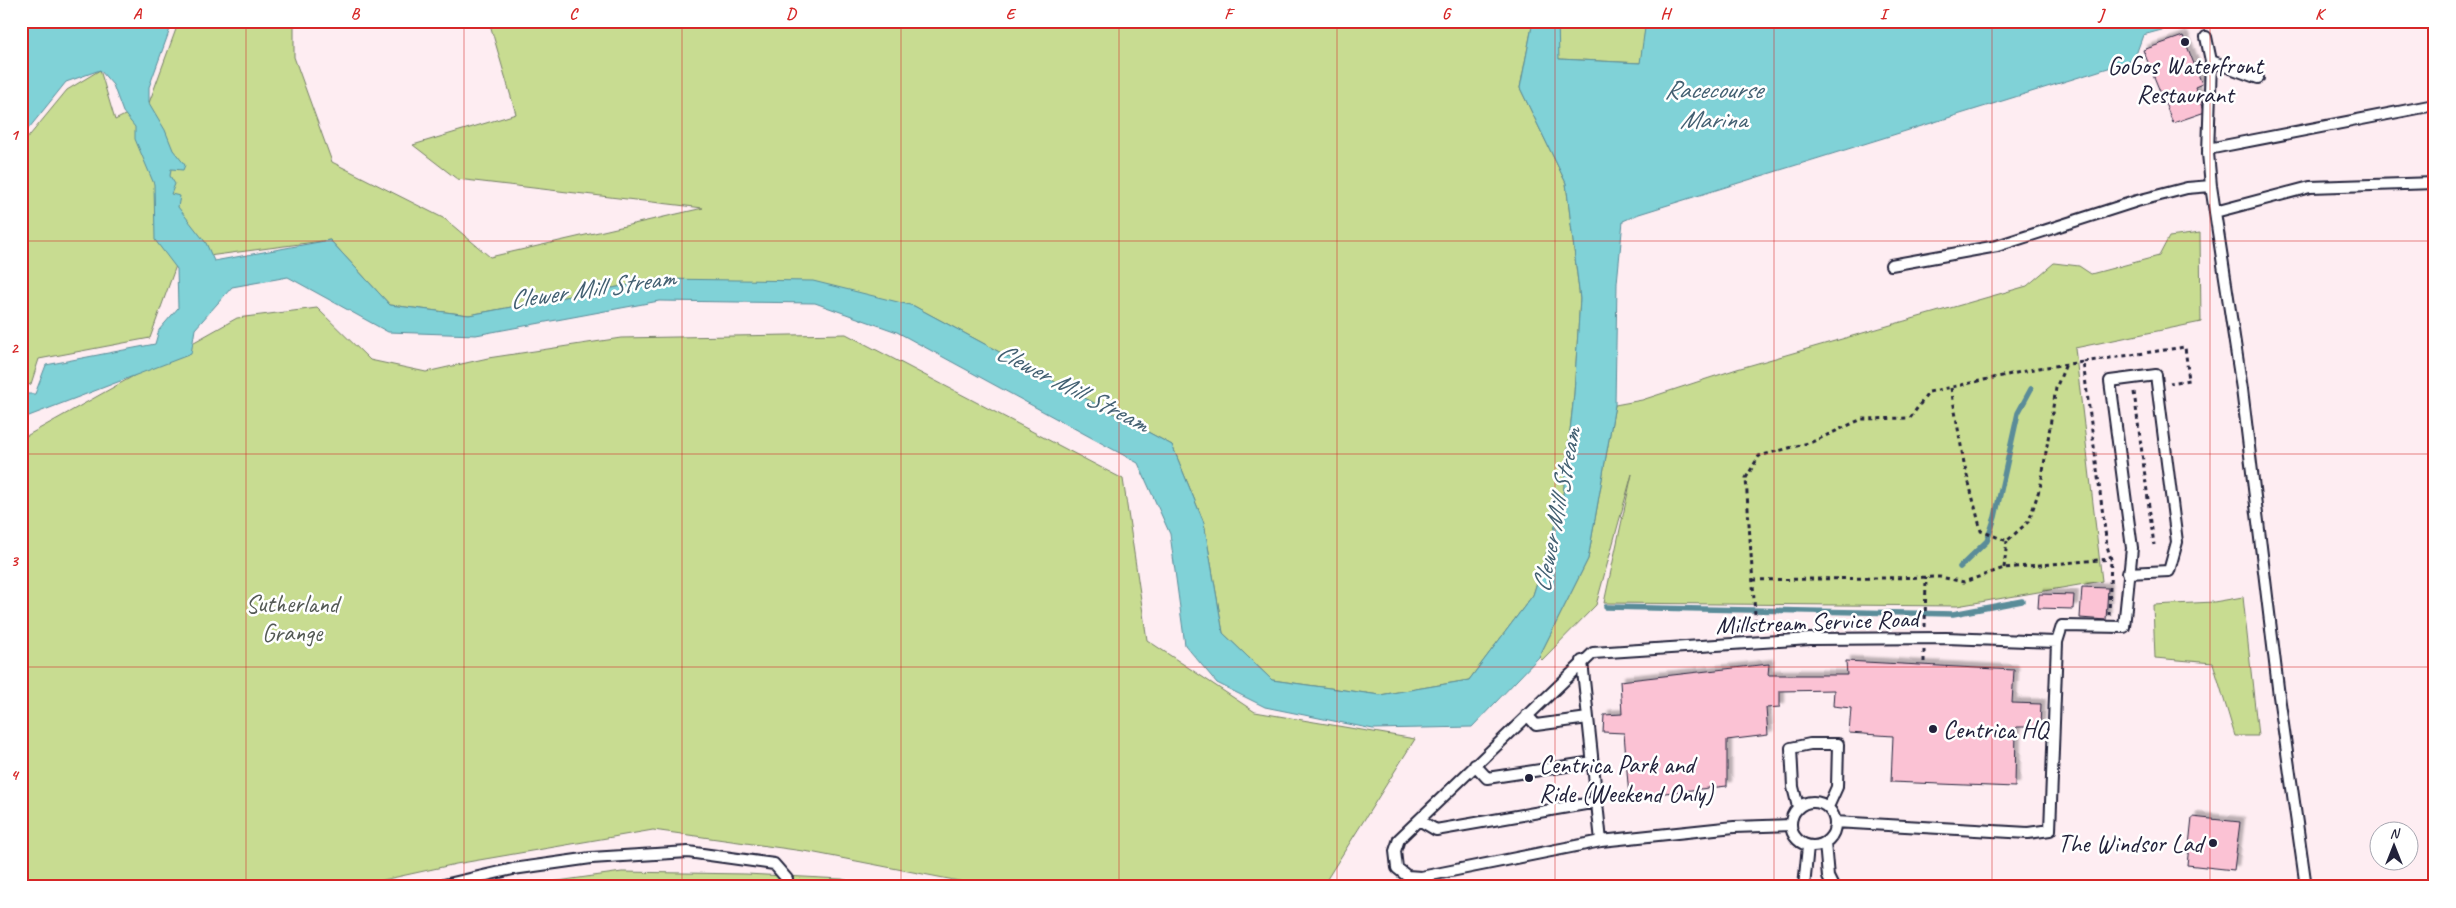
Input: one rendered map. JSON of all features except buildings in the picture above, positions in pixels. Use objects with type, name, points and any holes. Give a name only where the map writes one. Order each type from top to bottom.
[{"type":"lane","points":[[2206,37],[2211,61],[2208,149],[2215,212],[2222,242],[2226,288],[2242,389],[2279,696],[2306,887]]},
{"type":"lane","points":[[2211,61],[2258,78]]},
{"type":"lane","points":[[2208,149],[2429,106]]},
{"type":"lane","points":[[2215,212],[2310,187],[2435,183]]},
{"type":"lane","points":[[1891,265],[1997,246],[2137,201],[2187,188],[2212,186]]},
{"type":"lane","points":[[1835,822],[2028,833],[2050,830],[2057,642],[2062,626],[2124,627],[2128,573],[2132,548],[2110,382],[2156,375],[2177,542],[2169,571],[2128,573]]},
{"type":"lane","name":"Millstream Service Road","points":[[1791,825],[1734,827],[1601,841],[1421,877],[1407,876],[1397,868],[1395,852],[1399,839],[1593,653],[1810,639],[1946,638],[2057,642]]},
{"type":"lane","points":[[1582,662],[1601,841]]},
{"type":"lane","points":[[1527,715],[1536,725],[1588,718]]},
{"type":"lane","points":[[1798,807],[1793,787],[1790,748],[1810,744],[1838,744],[1837,787],[1828,808]]},
{"type":"lane","points":[[1475,765],[1487,778],[1592,762]]},
{"type":"lane","points":[[1419,820],[1436,830],[1597,802]]},
{"type":"lane","points":[[1810,802],[1828,808],[1835,822],[1832,835],[1825,842],[1819,845],[1808,846],[1797,840],[1791,825],[1792,818],[1798,807],[1810,802]]},
{"type":"lane","points":[[1825,842],[1828,877],[1833,887]]},
{"type":"lane","points":[[1804,887],[1808,846]]},
{"type":"lane","points":[[435,887],[435,885],[513,869],[591,858],[688,852],[774,864],[787,879],[787,887]]},
{"type":"path","points":[[1590,26],[1594,21]]},
{"type":"path","points":[[1755,615],[1746,478],[1759,456],[1812,442],[1862,419],[1910,418],[1929,392],[2083,362]]},
{"type":"path","points":[[2004,568],[2007,540],[2029,521],[2042,484],[2056,388],[2066,364]]},
{"type":"path","points":[[1951,388],[1964,463],[1981,531],[2007,540]]},
{"type":"path","points":[[2134,388],[2154,545]]},
{"type":"path","points":[[1753,580],[1926,577],[1964,582],[2004,568],[2111,559]]},
{"type":"path","points":[[1925,612],[1926,577]]},
{"type":"green space","points":[[179,21],[294,21],[294,57],[332,162],[445,219],[490,257],[703,208],[457,179],[413,145],[516,114],[489,21],[1533,21],[1520,88],[1566,183],[1580,299],[1574,394],[1562,504],[1533,595],[1469,680],[1380,695],[1272,680],[1223,633],[1204,523],[1172,445],[914,306],[660,279],[469,315],[390,305],[330,240],[178,260],[150,338],[39,359],[31,384],[21,388],[21,146],[67,90],[100,70],[115,120],[149,103]]},
{"type":"green space","points":[[1558,21],[1646,21],[1641,63],[1558,59]]},
{"type":"green space","points":[[2200,233],[2201,322],[2075,348],[2102,581],[1957,606],[1604,603],[1632,474],[1596,605],[1542,660],[1539,657],[1588,559],[1615,405],[1642,400],[1737,369],[2027,286],[2054,263],[2079,266],[2091,274],[2159,256],[2169,237]]},
{"type":"green space","name":"Sutherland Grange","points":[[317,308],[370,360],[426,372],[488,358],[621,338],[846,334],[1123,479],[1147,640],[1255,712],[1415,739],[1322,887],[990,887],[810,852],[653,830],[456,864],[351,887],[21,887],[21,439],[237,318]]},
{"type":"green space","points":[[2243,597],[2258,736],[2235,736],[2213,663],[2155,658],[2153,605],[2214,602]]},
{"type":"green space","points":[[622,872],[746,874],[842,879],[872,887],[515,887]]},
{"type":"water","name":"Racecourse Marina","points":[[21,21],[173,21],[149,87],[149,103],[165,130],[173,150],[185,165],[183,170],[171,169],[170,176],[175,184],[171,194],[180,196],[178,207],[206,243],[214,261],[330,240],[390,305],[469,315],[660,279],[813,281],[914,306],[1172,445],[1204,523],[1223,633],[1272,680],[1380,695],[1469,680],[1533,595],[1562,504],[1574,394],[1580,299],[1566,183],[1520,88],[1533,21],[1558,21],[1559,59],[1640,63],[1646,21],[2195,21],[2143,35],[2134,60],[1639,214],[1623,221],[1617,283],[1615,405],[1588,559],[1539,657],[1472,727],[1373,729],[1265,707],[1217,683],[1185,645],[1170,534],[1138,463],[897,332],[815,303],[659,301],[476,335],[388,332],[288,277],[232,287],[195,329],[191,354],[21,419],[21,394],[35,394],[46,365],[155,344],[159,330],[178,308],[177,269],[155,240],[154,184],[135,139],[135,127],[123,112],[113,85],[100,70],[66,82],[21,138]]},
{"type":"waterway","points":[[1960,567],[1987,541],[1995,517],[2018,413],[2031,389]]},
{"type":"waterway","points":[[1606,607],[1953,614],[2022,601]]},
{"type":"place","name":"GoGos Waterfront Restaurant","points":[[2185,42]]},
{"type":"place","name":"Centrica HQ","points":[[1933,729]]},
{"type":"place","name":"Centrica Park and Ride (Weekend Only)","points":[[1529,778]]},
{"type":"place","name":"The Windsor Lad","points":[[2213,843]]},
{"type":"water label","name":"Clewer Mill Stream","points":[[592,288]]},
{"type":"water label","name":"Clewer Mill Stream","points":[[1073,387]]},
{"type":"water label","name":"Clewer Mill Stream","points":[[1556,510]]}]
